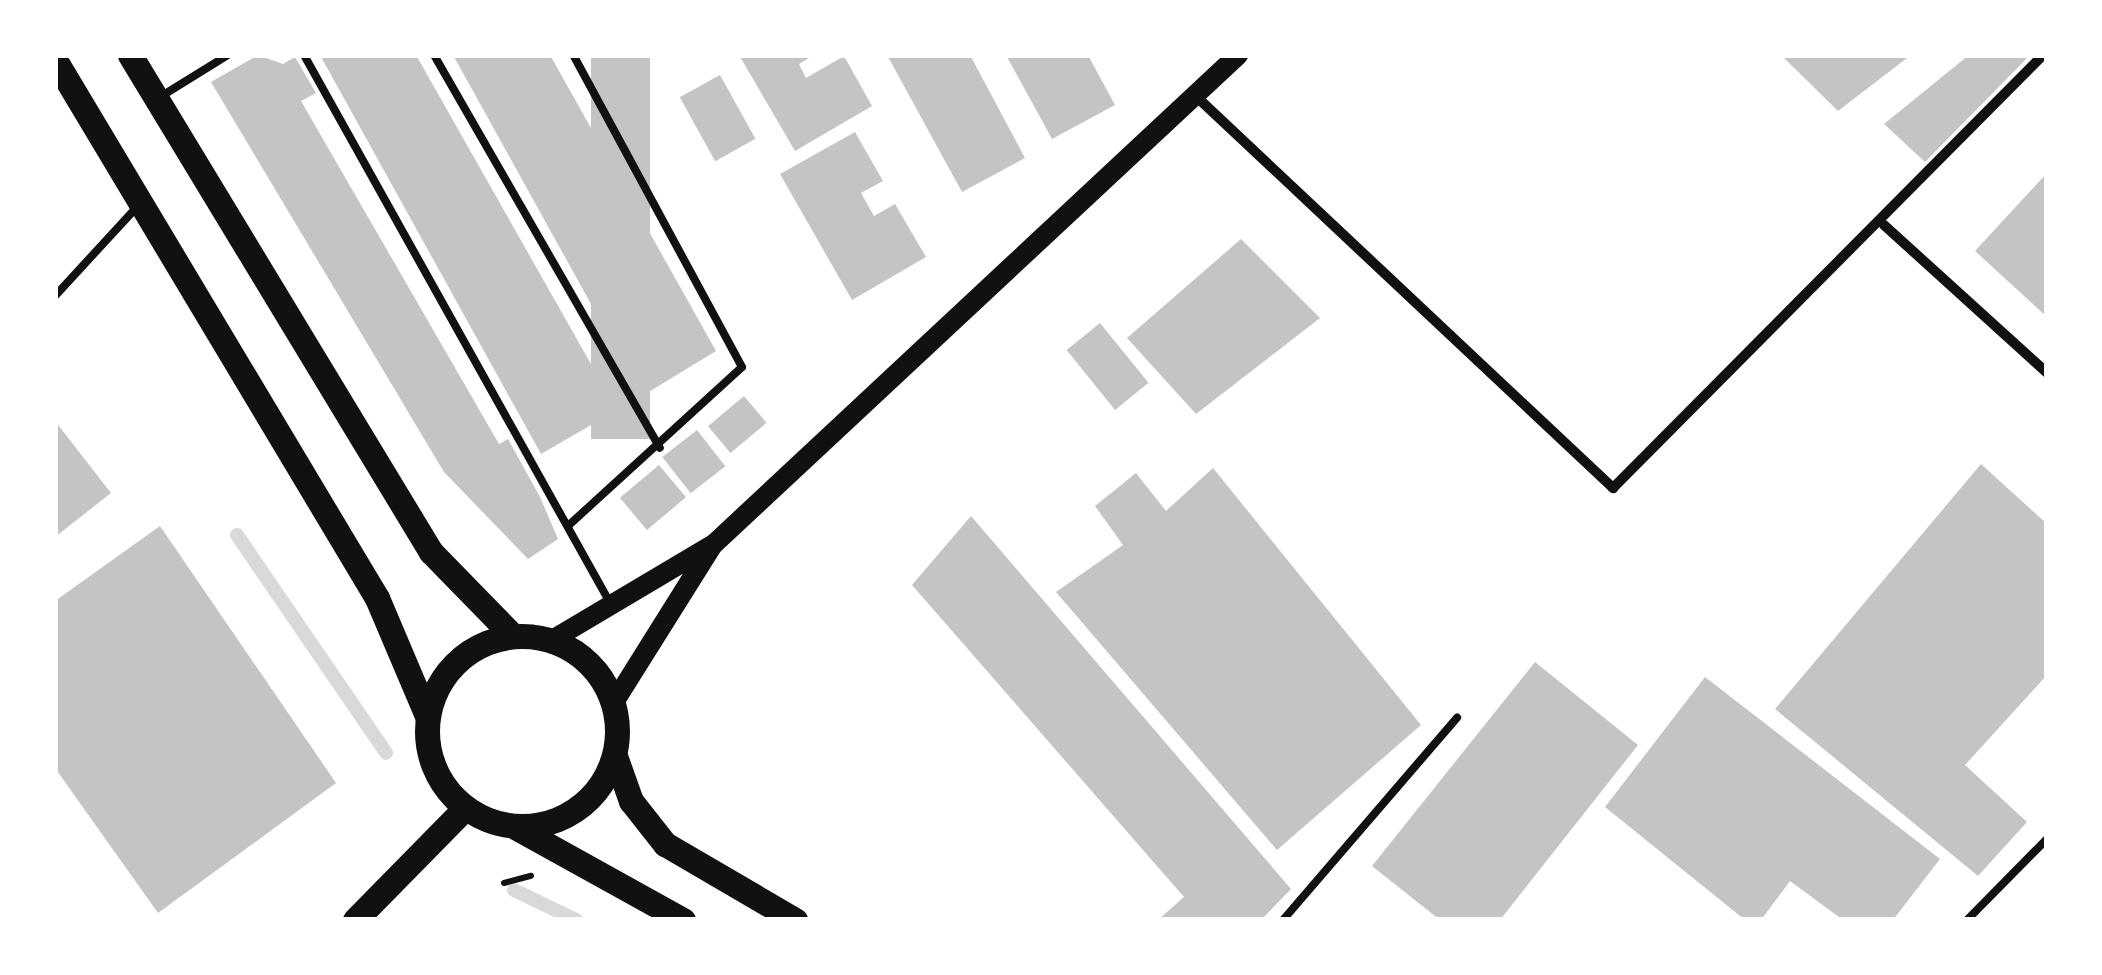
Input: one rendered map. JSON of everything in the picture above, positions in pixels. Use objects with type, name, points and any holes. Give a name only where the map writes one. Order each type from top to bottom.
[{"type":"main road","points":[[130,55],[431,552],[512,635]]},
{"type":"main road","points":[[552,640],[610,602],[714,544],[1200,100],[1238,55]]},
{"type":"main road","points":[[55,60],[377,598],[427,716],[434,768],[465,808],[516,827],[683,920]]},
{"type":"main road","points":[[714,544],[614,704],[614,756],[631,801],[665,844],[795,920]]},
{"type":"main road","points":[[427,716],[456,662],[512,635],[552,640],[586,660],[614,704]]},
{"type":"main road","points":[[516,827],[567,816],[614,756]]},
{"type":"main road","points":[[355,920],[465,808]]},
{"type":"street","points":[[1200,100],[1612,488],[1884,224],[2043,55]]},
{"type":"street","points":[[1884,224],[2047,373]]},
{"type":"lane","points":[[156,99],[228,55]]},
{"type":"lane","points":[[304,55],[610,602]]},
{"type":"lane","points":[[434,55],[660,448]]},
{"type":"lane","points":[[568,525],[660,448],[742,368],[574,55]]},
{"type":"lane","points":[[55,296],[140,204]]},
{"type":"lane","points":[[1283,920],[1456,718]]},
{"type":"lane","points":[[1968,920],[2047,839]]},
{"type":"building","points":[[258,55],[283,64],[295,57],[316,93],[301,101],[499,444],[508,439],[540,497],[558,539],[528,559],[444,472],[211,82]]},
{"type":"building","points":[[320,55],[416,55],[617,410],[541,454]]},
{"type":"building","points":[[453,55],[550,55],[716,351],[642,396]]},
{"type":"building","points":[[591,55],[650,55],[650,439],[591,439]]},
{"type":"building","points":[[739,55],[814,55],[799,64],[806,78],[844,56],[872,106],[795,151]]},
{"type":"building","points":[[887,55],[970,55],[1025,158],[962,192]]},
{"type":"building","points":[[1006,55],[1088,55],[1115,105],[1052,139]]},
{"type":"building","points":[[1781,55],[1911,55],[1838,111]]},
{"type":"building","points":[[1969,55],[2030,55],[1925,162],[1884,124]]},
{"type":"building","points":[[720,75],[755,139],[715,161],[680,97]]},
{"type":"building","points":[[855,132],[883,181],[861,193],[874,216],[895,204],[926,257],[852,300],[780,174]]},
{"type":"building","points":[[2047,173],[2047,317],[1975,251]]},
{"type":"building","points":[[1241,239],[1320,318],[1196,414],[1127,338]]},
{"type":"building","points":[[1100,323],[1148,383],[1115,410],[1067,350]]},
{"type":"building","points":[[744,396],[766,423],[730,453],[708,426]]},
{"type":"building","points":[[55,421],[111,493],[55,537]]},
{"type":"building","points":[[697,430],[725,466],[691,493],[662,457]]},
{"type":"building","points":[[1981,464],[2047,524],[2047,675],[1965,765],[2027,822],[1978,876],[1775,709]]},
{"type":"building","points":[[659,465],[686,497],[647,530],[620,498]]},
{"type":"building","points":[[1213,468],[1421,725],[1277,850],[1056,592],[1123,545],[1095,506],[1136,473],[1166,511]]},
{"type":"building","points":[[971,516],[1291,889],[1261,920],[1158,920],[1184,897],[912,585]]},
{"type":"building","points":[[160,526],[336,783],[158,913],[55,768],[55,601]]},
{"type":"building","points":[[1535,662],[1638,745],[1500,920],[1440,920],[1372,866]]},
{"type":"building","points":[[1705,677],[1940,859],[1893,920],[1843,920],[1790,881],[1761,920],[1745,920],[1605,807]]},
{"type":"waterway","points":[[237,535],[386,753]]},
{"type":"waterway","points":[[514,890],[576,920]]}]
